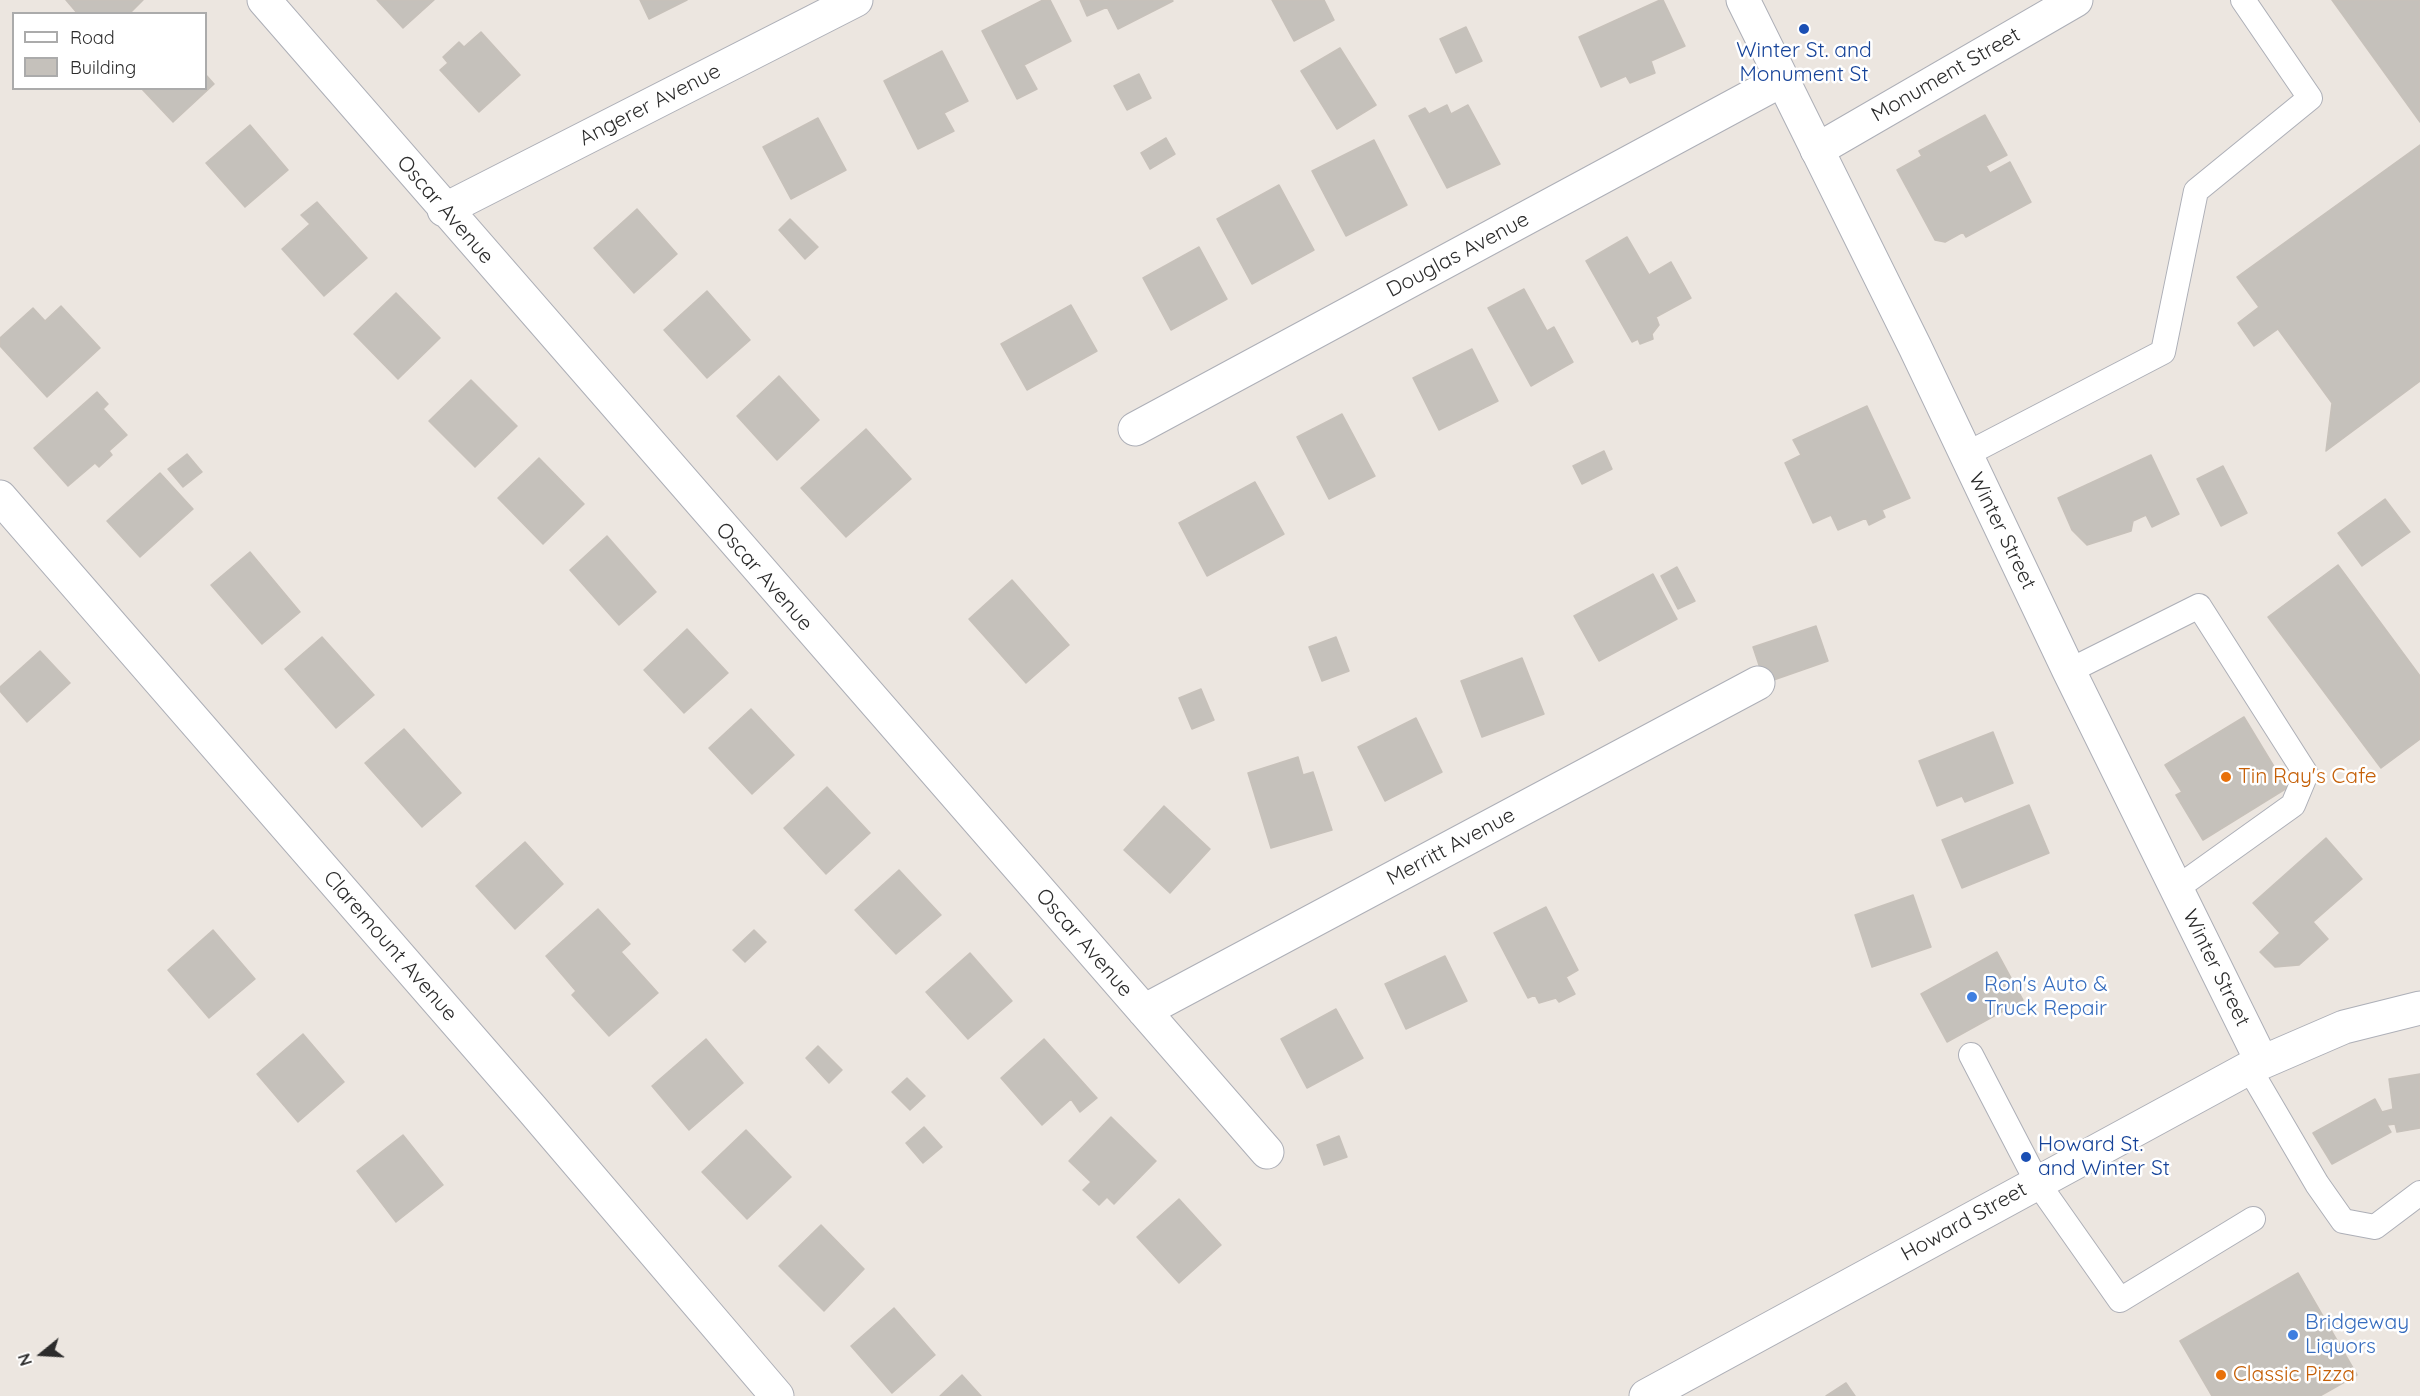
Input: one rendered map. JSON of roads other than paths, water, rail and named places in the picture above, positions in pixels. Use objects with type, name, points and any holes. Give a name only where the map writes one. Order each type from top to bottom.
[{"type":"street","name":"Oscar Avenue","points":[[264,0],[444,210],[1267,1152]]},
{"type":"street","name":"Angerer Avenue","points":[[444,210],[855,0]]},
{"type":"street","name":"Winter Street","points":[[1743,0],[1910,337],[2069,671],[2177,888],[2256,1065]]},
{"type":"street","name":"Monument Street","points":[[1816,150],[2076,0]]},
{"type":"street","name":"Douglas Avenue","points":[[1135,429],[1782,80]]},
{"type":"street","name":"Claremount Avenue","points":[[0,498],[547,1126],[777,1396]]},
{"type":"street","name":"Merritt Avenue","points":[[1144,1011],[1758,683]]},
{"type":"street","name":"Howard Street","points":[[1646,1396],[2256,1065],[2344,1027],[2420,1008]]},
{"type":"lane","points":[[1965,455],[2163,352],[2196,191],[2310,98],[2243,0]]},
{"type":"lane","points":[[2069,671],[2199,606],[2306,774],[2293,805],[2177,888]]},
{"type":"lane","points":[[1971,1055],[2037,1182],[2120,1300],[2253,1220]]},
{"type":"lane","points":[[2256,1065],[2317,1184],[2343,1221],[2375,1227],[2420,1193]]},
{"type":"place","name":"Winter St. and Monument St","points":[[1804,29]]},
{"type":"place","name":"Tin Ray's Cafe","points":[[2226,777]]},
{"type":"place","name":"Ron's Auto & Truck Repair","points":[[1972,997]]},
{"type":"place","name":"Howard St. and Winter St","points":[[2026,1157]]},
{"type":"place","name":"Bridgeway Liquors","points":[[2293,1335]]},
{"type":"place","name":"Classic Pizza","points":[[2221,1375]]}]
